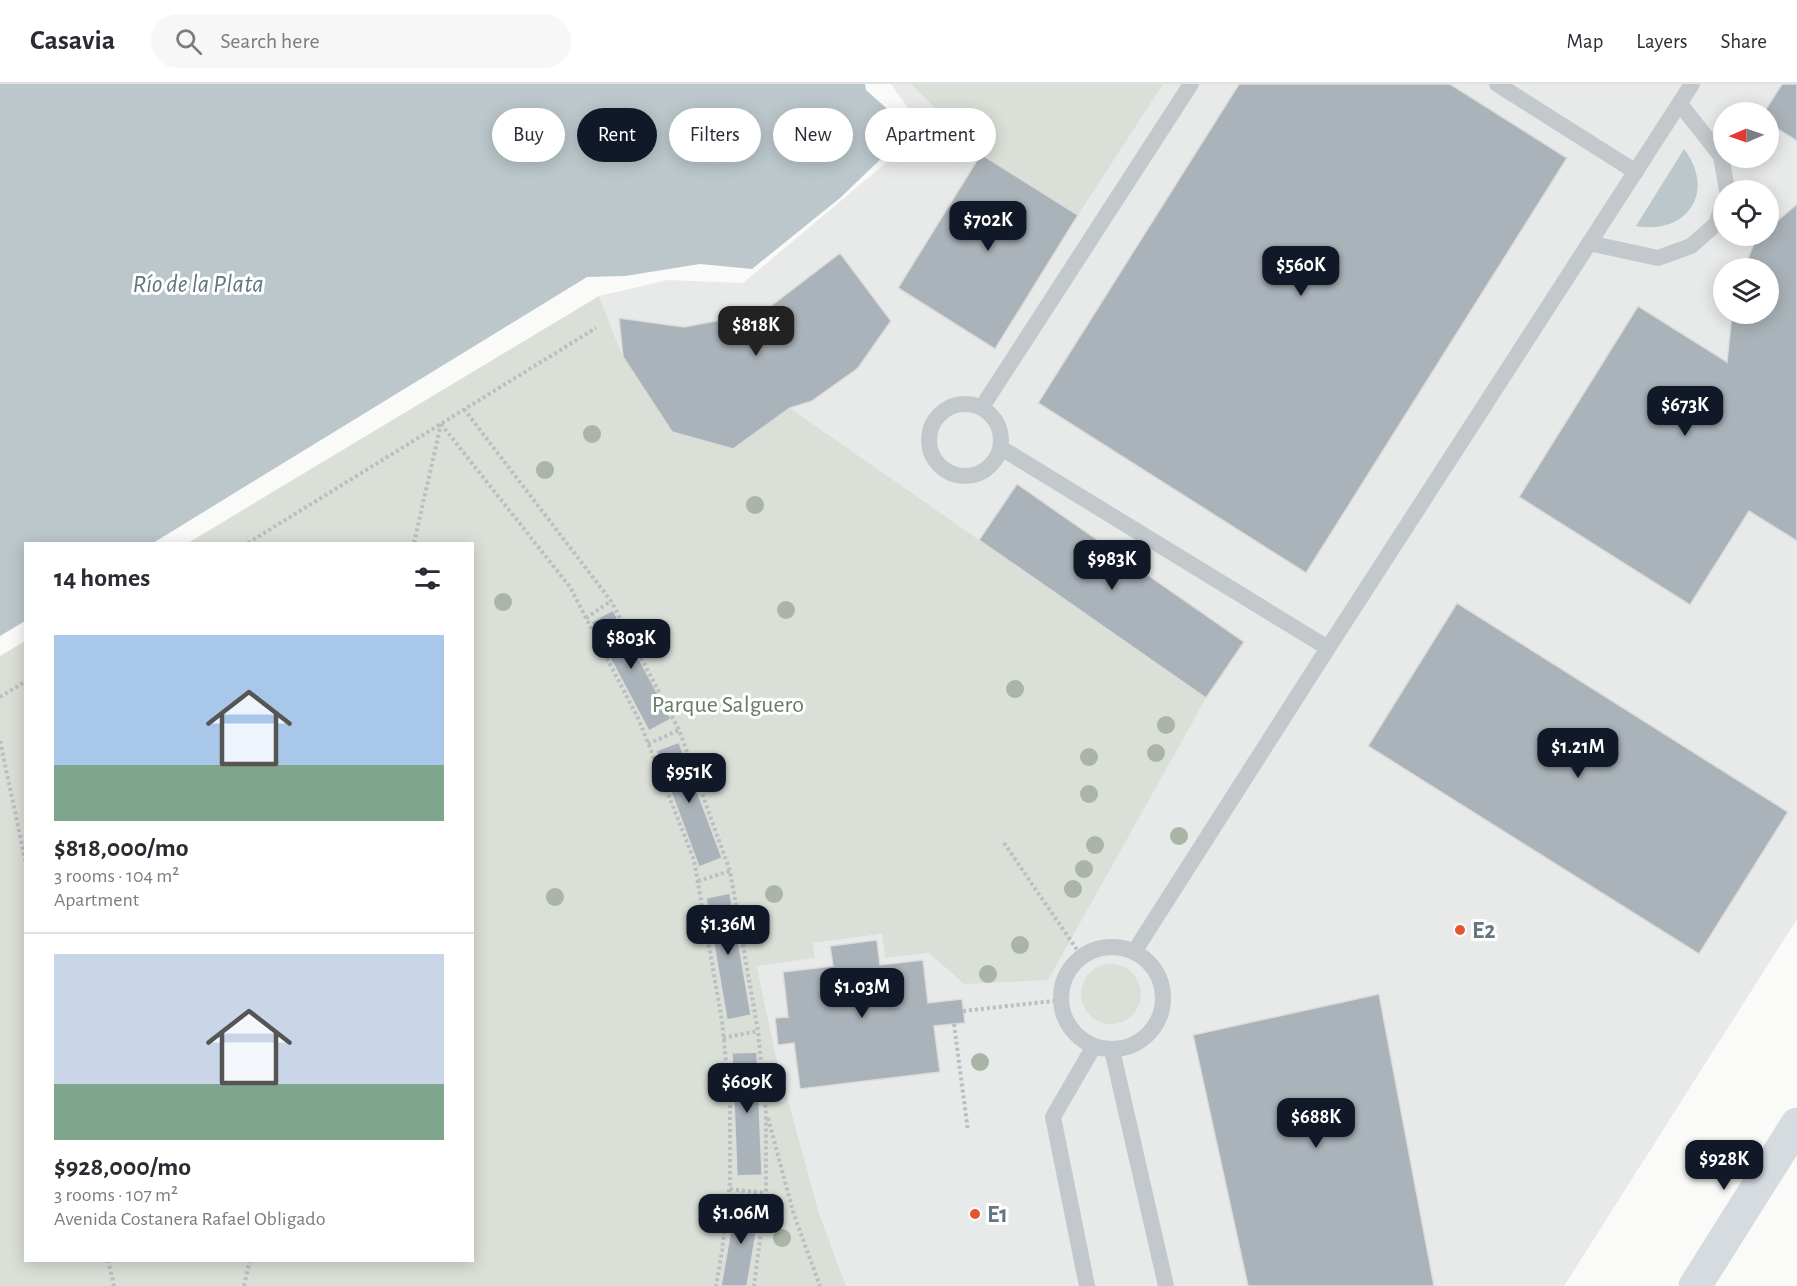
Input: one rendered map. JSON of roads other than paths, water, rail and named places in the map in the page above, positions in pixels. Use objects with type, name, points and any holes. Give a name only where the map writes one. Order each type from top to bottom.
[{"type":"main road","points":[[1695,1286],[1797,1124]]},
{"type":"lane","points":[[982,407],[1191,84]]},
{"type":"lane","points":[[1497,84],[1636,172]]},
{"type":"lane","points":[[1134,952],[1692,84]]},
{"type":"lane","points":[[1680,104],[1721,156],[1725,180]]},
{"type":"lane","points":[[1589,243],[1658,258],[1691,246],[1713,227]]},
{"type":"lane","points":[[959,403],[971,403],[992,414],[999,424],[1002,436],[1001,448],[996,460],[978,474],[966,477],[949,472],[935,461],[930,450],[931,426],[938,415],[947,408],[959,403]]},
{"type":"lane","points":[[1001,448],[1328,648]]},
{"type":"lane","points":[[1116,947],[1134,952],[1148,962],[1158,976],[1162,992],[1161,1009],[1155,1026],[1144,1038],[1129,1047],[1112,1050],[1094,1046],[1078,1037],[1067,1023],[1062,987],[1069,970],[1082,957],[1098,949],[1116,947]]},
{"type":"lane","points":[[1087,1286],[1053,1117],[1094,1046]]},
{"type":"lane","points":[[1112,1050],[1166,1286]]},
{"type":"water","name":"Río de la Plata","points":[[0,84],[865,84],[866,90],[886,108],[865,108],[865,162],[878,162],[840,198],[752,269],[700,264],[625,276],[587,277],[155,542],[24,542],[24,622],[0,636]]},
{"type":"water","points":[[1684,149],[1693,165],[1697,180],[1697,194],[1692,207],[1670,224],[1654,227],[1636,226]]},
{"type":"place","name":"E2","points":[[1460,930]]},
{"type":"place","name":"E1","points":[[975,1214]]},
{"type":"park label","name":"Parque Salguero","points":[[728,704]]}]
